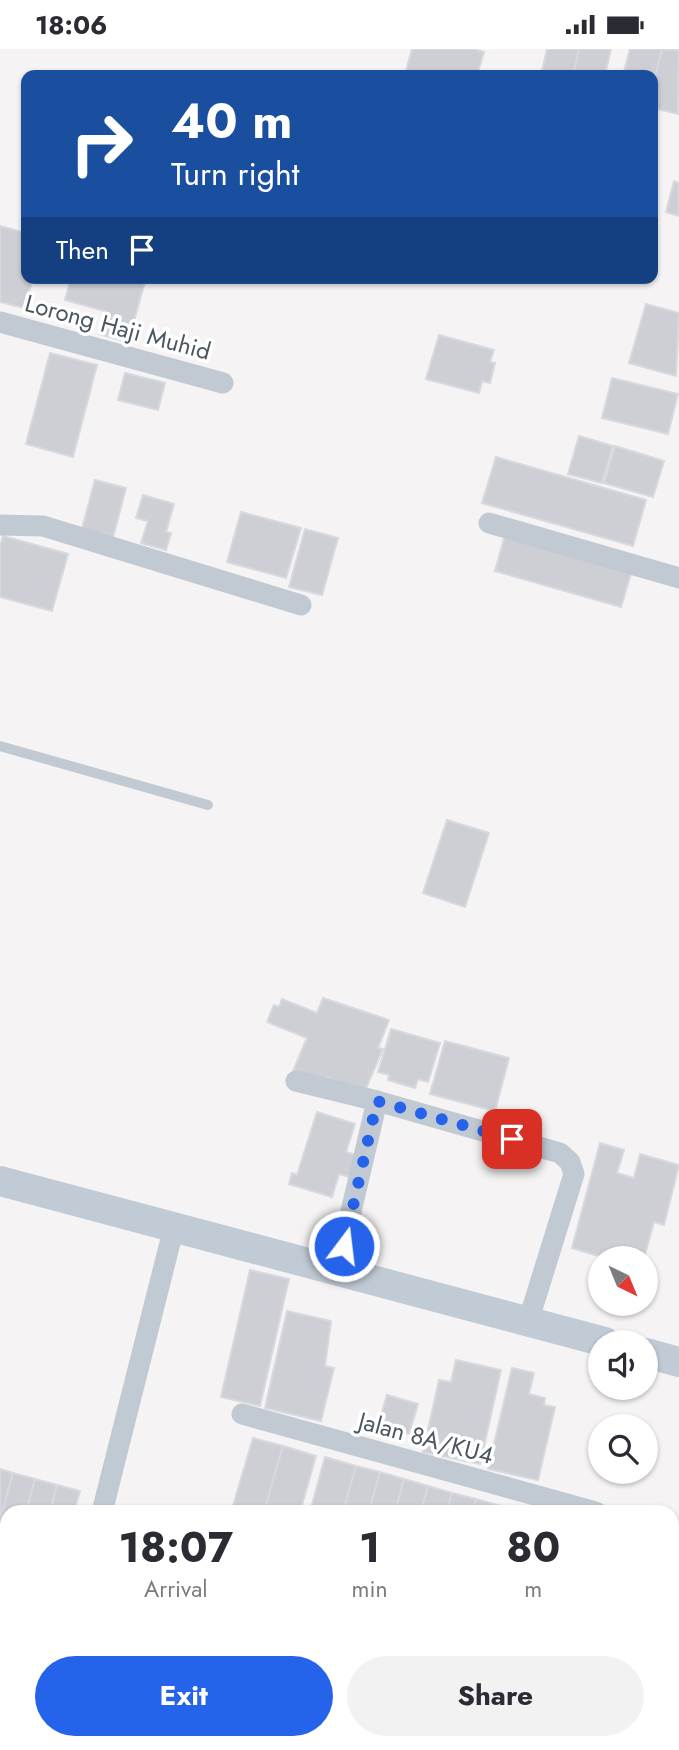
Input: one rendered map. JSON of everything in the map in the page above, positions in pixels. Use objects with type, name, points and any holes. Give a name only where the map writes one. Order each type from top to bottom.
[{"type":"street","name":"Lorong Haji Muhid","points":[[0,322],[223,383]]},
{"type":"street","points":[[489,523],[679,578]]},
{"type":"street","points":[[0,525],[43,526],[301,605]]},
{"type":"street","points":[[296,1081],[560,1153],[570,1162],[574,1174],[528,1322]]},
{"type":"street","points":[[337,1271],[377,1101]]},
{"type":"street","points":[[0,1181],[588,1338]]},
{"type":"street","points":[[104,1505],[174,1227]]},
{"type":"street","points":[[658,1356],[679,1362]]},
{"type":"street","name":"Jalan 8A/KU4","points":[[242,1414],[571,1505]]},
{"type":"lane","points":[[0,746],[208,805]]},
{"type":"building","points":[[412,49],[473,49],[484,52],[479,70],[406,70]]},
{"type":"building","points":[[547,49],[579,49],[574,70],[542,70]]},
{"type":"building","points":[[579,49],[611,49],[606,70],[574,70]]},
{"type":"building","points":[[630,49],[662,49],[657,70],[624,70]]},
{"type":"building","points":[[662,49],[679,50],[678,114],[658,109],[657,70]]},
{"type":"building","points":[[674,181],[679,183],[679,216],[666,212]]},
{"type":"building","points":[[0,226],[21,232],[21,284],[31,284],[24,308],[0,302]]},
{"type":"building","points":[[69,284],[144,284],[128,342],[99,334],[105,311],[65,300]]},
{"type":"building","points":[[646,304],[679,313],[676,376],[629,363]]},
{"type":"building","points":[[439,335],[494,350],[490,362],[495,363],[490,383],[482,381],[479,393],[426,379]]},
{"type":"building","points":[[50,353],[97,365],[73,457],[26,444]]},
{"type":"building","points":[[125,373],[165,383],[158,410],[118,400]]},
{"type":"building","points":[[612,378],[678,394],[668,434],[602,418]]},
{"type":"building","points":[[579,436],[613,446],[602,483],[568,474]]},
{"type":"building","points":[[615,446],[664,461],[653,497],[604,483]]},
{"type":"building","points":[[496,457],[646,500],[633,546],[482,503]]},
{"type":"building","points":[[95,480],[126,488],[112,541],[81,532]]},
{"type":"building","points":[[143,495],[174,504],[166,532],[171,533],[166,550],[141,543],[148,521],[136,518]]},
{"type":"building","points":[[241,512],[301,528],[286,578],[227,562]]},
{"type":"building","points":[[508,524],[635,560],[621,607],[495,571]]},
{"type":"building","points":[[305,529],[338,538],[322,595],[289,587]]},
{"type":"building","points":[[3,536],[68,554],[52,611],[0,597],[0,546]]},
{"type":"building","points":[[447,820],[489,833],[465,907],[423,893]]},
{"type":"building","points":[[323,998],[389,1020],[378,1048],[383,1049],[364,1093],[327,1077],[322,1089],[291,1076],[307,1038],[267,1022],[274,1005],[279,1007],[282,999],[317,1013]]},
{"type":"building","points":[[391,1029],[440,1043],[428,1082],[418,1079],[415,1088],[388,1080],[389,1075],[378,1072]]},
{"type":"building","points":[[445,1041],[509,1058],[495,1111],[430,1094]]},
{"type":"building","points":[[317,1112],[355,1124],[346,1152],[363,1157],[356,1179],[339,1174],[332,1197],[289,1184],[292,1173],[297,1175]]},
{"type":"building","points":[[600,1143],[624,1150],[617,1173],[634,1178],[640,1154],[679,1165],[664,1225],[654,1222],[647,1246],[588,1246],[588,1253],[572,1248]]},
{"type":"building","points":[[250,1270],[289,1279],[260,1406],[221,1397]]},
{"type":"building","points":[[287,1311],[331,1321],[325,1366],[334,1368],[321,1421],[265,1408]]},
{"type":"building","points":[[456,1360],[501,1370],[480,1464],[423,1452],[439,1380],[451,1382]]},
{"type":"building","points":[[512,1368],[534,1373],[529,1394],[545,1398],[544,1405],[555,1407],[538,1480],[488,1469]]},
{"type":"building","points":[[387,1395],[418,1404],[409,1434],[378,1425]]},
{"type":"building","points":[[253,1438],[283,1446],[266,1505],[233,1505]]},
{"type":"building","points":[[283,1446],[316,1456],[302,1505],[266,1505]]},
{"type":"building","points":[[325,1457],[356,1466],[345,1505],[312,1505]]},
{"type":"building","points":[[356,1466],[380,1472],[371,1505],[345,1505]]},
{"type":"building","points":[[0,1469],[13,1473],[4,1505],[0,1505]]},
{"type":"building","points":[[380,1472],[404,1479],[397,1505],[371,1505]]},
{"type":"building","points":[[13,1473],[35,1479],[28,1505],[4,1505]]},
{"type":"building","points":[[35,1479],[57,1485],[52,1505],[28,1505]]},
{"type":"building","points":[[404,1479],[428,1486],[423,1505],[397,1505]]},
{"type":"building","points":[[57,1485],[80,1491],[76,1505],[52,1505]]},
{"type":"building","points":[[428,1486],[452,1493],[449,1505],[423,1505]]},
{"type":"building","points":[[452,1493],[476,1499],[475,1505],[449,1505]]},
{"type":"building","points":[[476,1499],[497,1505],[475,1505]]},
{"type":"route","points":[[344,1246],[377,1101],[512,1139]]}]
